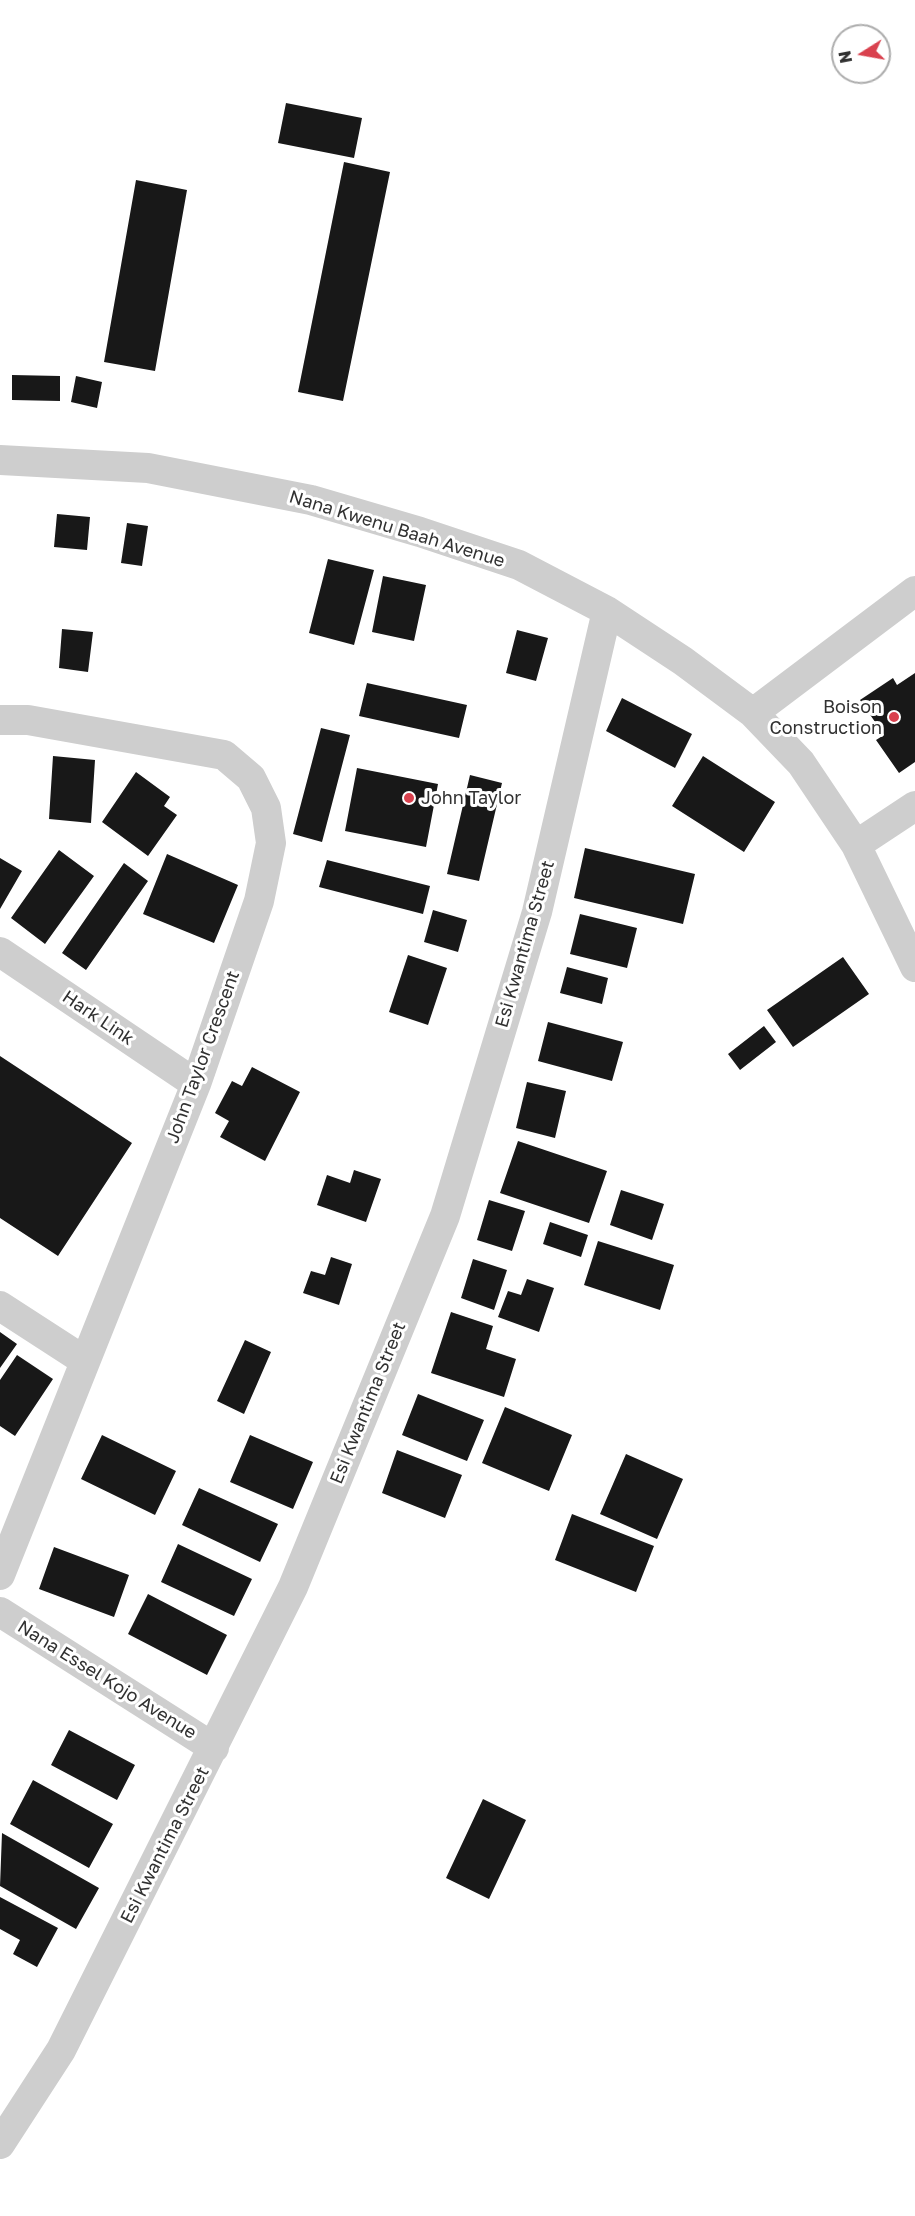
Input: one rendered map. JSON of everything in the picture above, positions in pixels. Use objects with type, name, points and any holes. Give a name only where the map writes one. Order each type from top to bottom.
[{"type":"street","name":"Nana Kwenu Baah Avenue","points":[[0,460],[148,468],[311,500],[420,532],[519,565],[607,611],[683,661],[753,713],[801,763],[856,845],[915,967]]},
{"type":"street","points":[[753,713],[915,591]]},
{"type":"street","name":"Esi Kwantima Street","points":[[0,2144],[62,2050],[293,1587],[445,1216],[537,912],[607,611]]},
{"type":"street","name":"John Taylor Crescent","points":[[0,720],[28,720],[224,755],[251,778],[266,808],[271,843],[259,901],[196,1084],[0,1575]]},
{"type":"street","points":[[856,845],[915,806]]},
{"type":"street","name":"Hark Link","points":[[0,952],[196,1084]]},
{"type":"street","points":[[0,1306],[85,1361]]},
{"type":"street","name":"Nana Essel Kojo Avenue","points":[[0,1612],[214,1748]]},
{"type":"building","points":[[286,103],[362,118],[354,158],[278,143]]},
{"type":"building","points":[[344,162],[390,172],[343,401],[298,392]]},
{"type":"building","points":[[136,180],[187,190],[155,371],[104,362]]},
{"type":"building","points":[[12,375],[60,376],[60,401],[12,400]]},
{"type":"building","points":[[76,376],[102,382],[97,408],[71,402]]},
{"type":"building","points":[[57,514],[90,517],[87,550],[54,547]]},
{"type":"building","points":[[127,523],[148,526],[142,566],[121,563]]},
{"type":"building","points":[[328,559],[374,570],[354,645],[309,633]]},
{"type":"building","points":[[383,576],[426,585],[414,641],[372,632]]},
{"type":"building","points":[[62,629],[93,632],[88,672],[59,668]]},
{"type":"building","points":[[517,630],[548,638],[536,681],[506,673]]},
{"type":"building","name":"Boison Construction","points":[[915,673],[915,762],[899,773],[876,740],[884,735],[860,700],[893,678],[897,685]]},
{"type":"building","points":[[367,683],[467,705],[459,738],[359,716]]},
{"type":"building","points":[[622,698],[692,734],[675,768],[606,731]]},
{"type":"building","points":[[321,728],[350,735],[322,842],[293,834]]},
{"type":"building","points":[[53,756],[95,760],[91,823],[49,819]]},
{"type":"building","points":[[703,756],[775,802],[744,852],[672,806]]},
{"type":"building","points":[[357,768],[438,784],[426,847],[345,831]]},
{"type":"building","points":[[136,772],[170,797],[164,806],[177,815],[148,856],[102,822]]},
{"type":"building","points":[[470,775],[502,783],[479,881],[447,874]]},
{"type":"building","points":[[585,848],[695,874],[683,924],[574,898]]},
{"type":"building","points":[[59,850],[94,876],[45,944],[11,918]]},
{"type":"building","points":[[167,854],[238,885],[214,943],[143,914]]},
{"type":"building","points":[[0,858],[22,871],[0,909]]},
{"type":"building","points":[[327,860],[430,886],[423,914],[319,887]]},
{"type":"building","points":[[124,863],[148,881],[86,970],[62,953]]},
{"type":"building","points":[[433,910],[467,920],[458,952],[424,942]]},
{"type":"building","points":[[580,914],[637,928],[627,968],[570,954]]},
{"type":"building","points":[[408,955],[447,968],[428,1025],[389,1012]]},
{"type":"building","points":[[843,957],[869,994],[793,1047],[767,1010]]},
{"type":"building","points":[[567,967],[608,978],[602,1004],[560,993]]},
{"type":"building","points":[[548,1022],[623,1042],[612,1081],[538,1061]]},
{"type":"building","points":[[764,1026],[776,1042],[740,1070],[728,1054]]},
{"type":"building","points":[[0,1056],[132,1143],[58,1256],[0,1218]]},
{"type":"building","points":[[252,1067],[300,1092],[265,1161],[220,1137],[229,1121],[215,1113],[232,1081],[242,1086]]},
{"type":"building","points":[[527,1082],[566,1091],[555,1138],[516,1128]]},
{"type":"building","points":[[518,1141],[607,1171],[589,1223],[500,1193]]},
{"type":"building","points":[[354,1170],[381,1179],[366,1222],[317,1205],[327,1175],[350,1183]]},
{"type":"building","points":[[621,1190],[664,1204],[652,1240],[610,1225]]},
{"type":"building","points":[[489,1200],[525,1211],[512,1251],[477,1240]]},
{"type":"building","points":[[550,1222],[588,1235],[581,1257],[543,1244]]},
{"type":"building","points":[[598,1241],[674,1265],[660,1310],[584,1285]]},
{"type":"building","points":[[331,1257],[352,1264],[339,1305],[303,1293],[311,1271],[325,1275]]},
{"type":"building","points":[[473,1259],[507,1270],[494,1310],[461,1298]]},
{"type":"building","points":[[527,1279],[554,1288],[539,1332],[498,1317],[508,1291],[521,1295]]},
{"type":"building","points":[[451,1312],[493,1326],[486,1349],[516,1359],[504,1397],[431,1373]]},
{"type":"building","points":[[0,1332],[17,1344],[0,1368]]},
{"type":"building","points":[[245,1340],[271,1352],[244,1414],[217,1401]]},
{"type":"building","points":[[17,1355],[53,1379],[15,1436],[0,1426],[0,1380]]},
{"type":"building","points":[[418,1394],[484,1420],[467,1461],[402,1435]]},
{"type":"building","points":[[505,1407],[572,1435],[549,1491],[482,1463]]},
{"type":"building","points":[[102,1435],[176,1471],[155,1515],[81,1479]]},
{"type":"building","points":[[250,1435],[313,1462],[293,1509],[230,1482]]},
{"type":"building","points":[[397,1450],[462,1475],[445,1518],[382,1493]]},
{"type":"building","points":[[626,1454],[683,1479],[657,1539],[600,1514]]},
{"type":"building","points":[[199,1488],[278,1524],[260,1562],[182,1525]]},
{"type":"building","points":[[572,1514],[654,1546],[636,1592],[555,1560]]},
{"type":"building","points":[[178,1544],[252,1579],[234,1616],[161,1582]]},
{"type":"building","points":[[54,1547],[129,1575],[114,1617],[39,1589]]},
{"type":"building","points":[[148,1594],[227,1635],[207,1675],[128,1634]]},
{"type":"building","points":[[69,1730],[135,1765],[117,1800],[51,1765]]},
{"type":"building","points":[[33,1780],[113,1824],[89,1868],[10,1824]]},
{"type":"building","points":[[483,1799],[526,1820],[489,1899],[446,1878]]},
{"type":"building","points":[[2,1833],[99,1888],[76,1929],[0,1886]]},
{"type":"building","points":[[0,1897],[58,1928],[37,1967],[13,1954],[20,1940],[0,1929]]},
{"type":"place","name":"Boison Construction","points":[[894,717]]},
{"type":"place","name":"John Taylor","points":[[409,798]]}]
